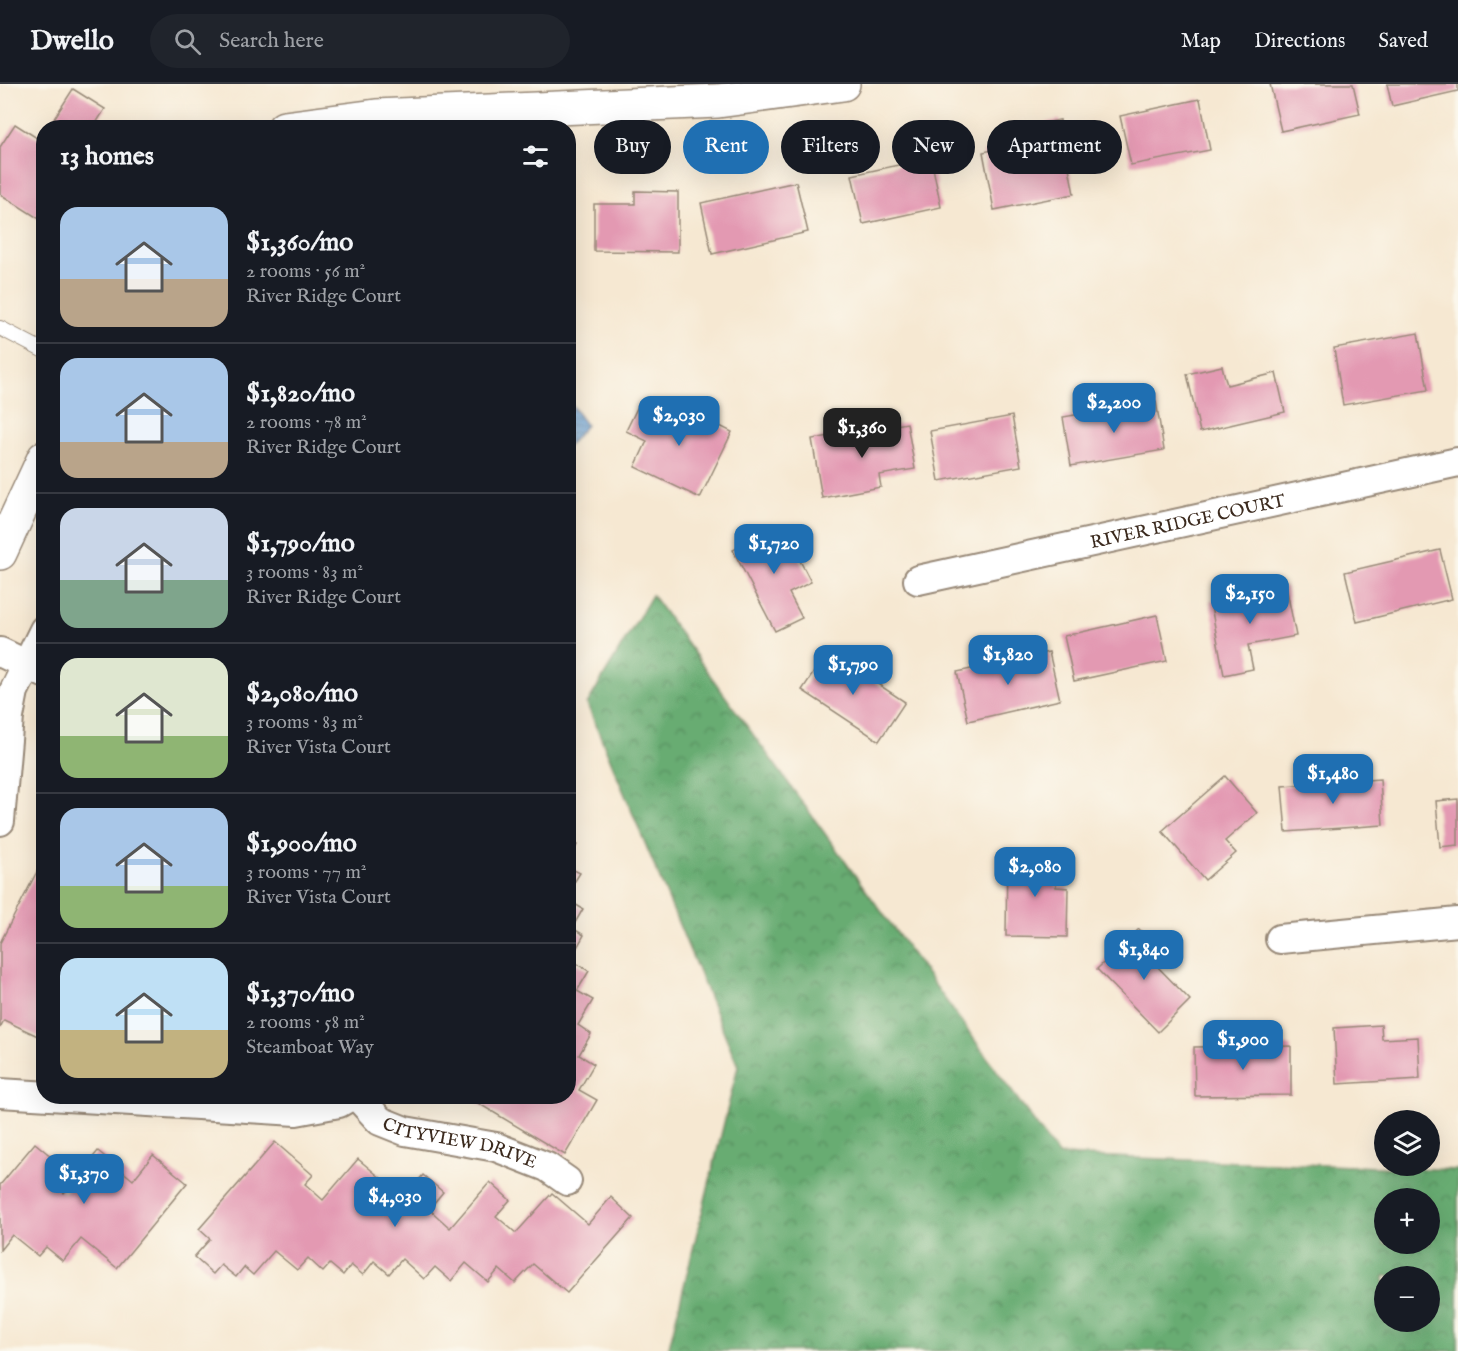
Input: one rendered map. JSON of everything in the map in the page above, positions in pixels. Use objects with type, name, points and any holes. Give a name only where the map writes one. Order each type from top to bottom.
[{"type":"street","points":[[345,120],[376,116],[718,101],[843,84]]},
{"type":"street","name":"RIVER RIDGE COURT","points":[[918,580],[1458,462]]},
{"type":"street","points":[[0,553],[36,476]]},
{"type":"street","points":[[0,821],[9,717],[14,691],[23,663],[36,643]]},
{"type":"street","points":[[1280,939],[1458,922]]},
{"type":"street","points":[[0,1093],[36,1094]]},
{"type":"street","points":[[207,1104],[296,1111],[334,1104]]},
{"type":"street","name":"CITYVIEW DRIVE","points":[[365,1104],[380,1120],[405,1131],[496,1147],[547,1167],[567,1181]]},
{"type":"lane","points":[[0,328],[36,347]]},
{"type":"green space","points":[[652,595],[1058,1155],[1374,1167],[1374,1176],[1440,1176],[1440,1169],[1458,1170],[1458,1351],[668,1351],[738,1066],[587,704]]},
{"type":"water","points":[[576,411],[586,425],[576,437]]},
{"type":"building","points":[[1270,84],[1353,84],[1360,114],[1281,131]]},
{"type":"building","points":[[1387,84],[1458,84],[1458,91],[1392,106]]},
{"type":"building","points":[[73,89],[105,109],[98,120],[53,120]]},
{"type":"building","points":[[1200,99],[1210,150],[1131,165],[1120,116]]},
{"type":"building","points":[[15,124],[36,137],[36,217],[0,194],[0,147]]},
{"type":"building","points":[[987,151],[987,173],[983,152]]},
{"type":"building","points":[[892,166],[892,174],[934,174],[941,207],[863,224],[852,175],[880,174],[880,169]]},
{"type":"building","points":[[987,174],[1070,174],[1074,194],[994,210]]},
{"type":"building","points":[[796,182],[808,232],[712,254],[701,203]]},
{"type":"building","points":[[635,191],[678,192],[678,252],[594,251],[594,204],[635,204]]},
{"type":"building","points":[[1418,333],[1428,390],[1343,405],[1334,348]]},
{"type":"building","points":[[1222,366],[1227,385],[1276,373],[1285,412],[1200,432],[1187,374]]},
{"type":"building","points":[[1156,401],[1164,450],[1071,466],[1063,417]]},
{"type":"building","points":[[639,404],[669,418],[676,404],[732,432],[700,498],[635,467],[647,441],[626,431]]},
{"type":"building","points":[[1012,416],[1021,466],[939,481],[930,431]]},
{"type":"building","points":[[907,423],[915,469],[879,475],[881,487],[822,498],[812,439]]},
{"type":"building","points":[[782,526],[811,582],[789,593],[802,618],[775,631],[733,550]]},
{"type":"building","points":[[1440,550],[1452,599],[1357,622],[1345,572]]},
{"type":"building","points":[[1286,586],[1296,636],[1248,645],[1253,669],[1224,675],[1210,601]]},
{"type":"building","points":[[1157,615],[1167,661],[1074,681],[1064,636]]},
{"type":"building","points":[[828,651],[905,702],[879,741],[802,690]]},
{"type":"building","points":[[1049,652],[1060,700],[968,721],[957,672]]},
{"type":"building","points":[[1225,776],[1257,813],[1225,841],[1236,853],[1205,880],[1162,831]]},
{"type":"building","points":[[1380,779],[1383,825],[1286,832],[1282,786]]},
{"type":"building","points":[[1458,799],[1458,845],[1440,847],[1436,801]]},
{"type":"building","points":[[1007,855],[1056,855],[1056,887],[1068,888],[1067,937],[1006,936]]},
{"type":"building","points":[[36,873],[36,1035],[4,1020],[0,1028],[0,943]]},
{"type":"building","points":[[576,905],[583,909],[576,921]]},
{"type":"building","points":[[1139,929],[1162,953],[1153,962],[1190,1000],[1158,1032],[1097,969]]},
{"type":"building","points":[[576,930],[584,935],[576,949]]},
{"type":"building","points":[[576,963],[589,971],[577,991],[593,1000],[578,1025],[591,1034],[579,1055],[594,1064],[579,1090],[597,1100],[565,1155],[479,1104],[576,1104]]},
{"type":"building","points":[[1381,1025],[1382,1039],[1418,1037],[1420,1079],[1337,1084],[1334,1028]]},
{"type":"building","points":[[1291,1046],[1291,1095],[1195,1096],[1194,1047]]},
{"type":"building","points":[[275,1142],[313,1175],[305,1184],[323,1200],[358,1159],[388,1184],[375,1199],[391,1212],[423,1175],[443,1192],[429,1209],[450,1228],[490,1182],[510,1200],[496,1216],[516,1233],[552,1193],[588,1224],[611,1197],[633,1218],[567,1293],[533,1264],[515,1283],[499,1269],[488,1282],[466,1263],[451,1281],[435,1267],[424,1279],[402,1259],[389,1274],[374,1261],[363,1275],[351,1265],[343,1275],[330,1264],[323,1272],[308,1258],[297,1270],[274,1251],[253,1275],[244,1267],[236,1277],[221,1265],[213,1274],[194,1257],[210,1239],[199,1229]]},
{"type":"building","points":[[35,1143],[64,1167],[52,1182],[64,1193],[98,1151],[133,1180],[153,1155],[187,1183],[117,1268],[81,1239],[63,1261],[46,1247],[38,1256],[12,1235],[0,1250],[0,1185]]}]
